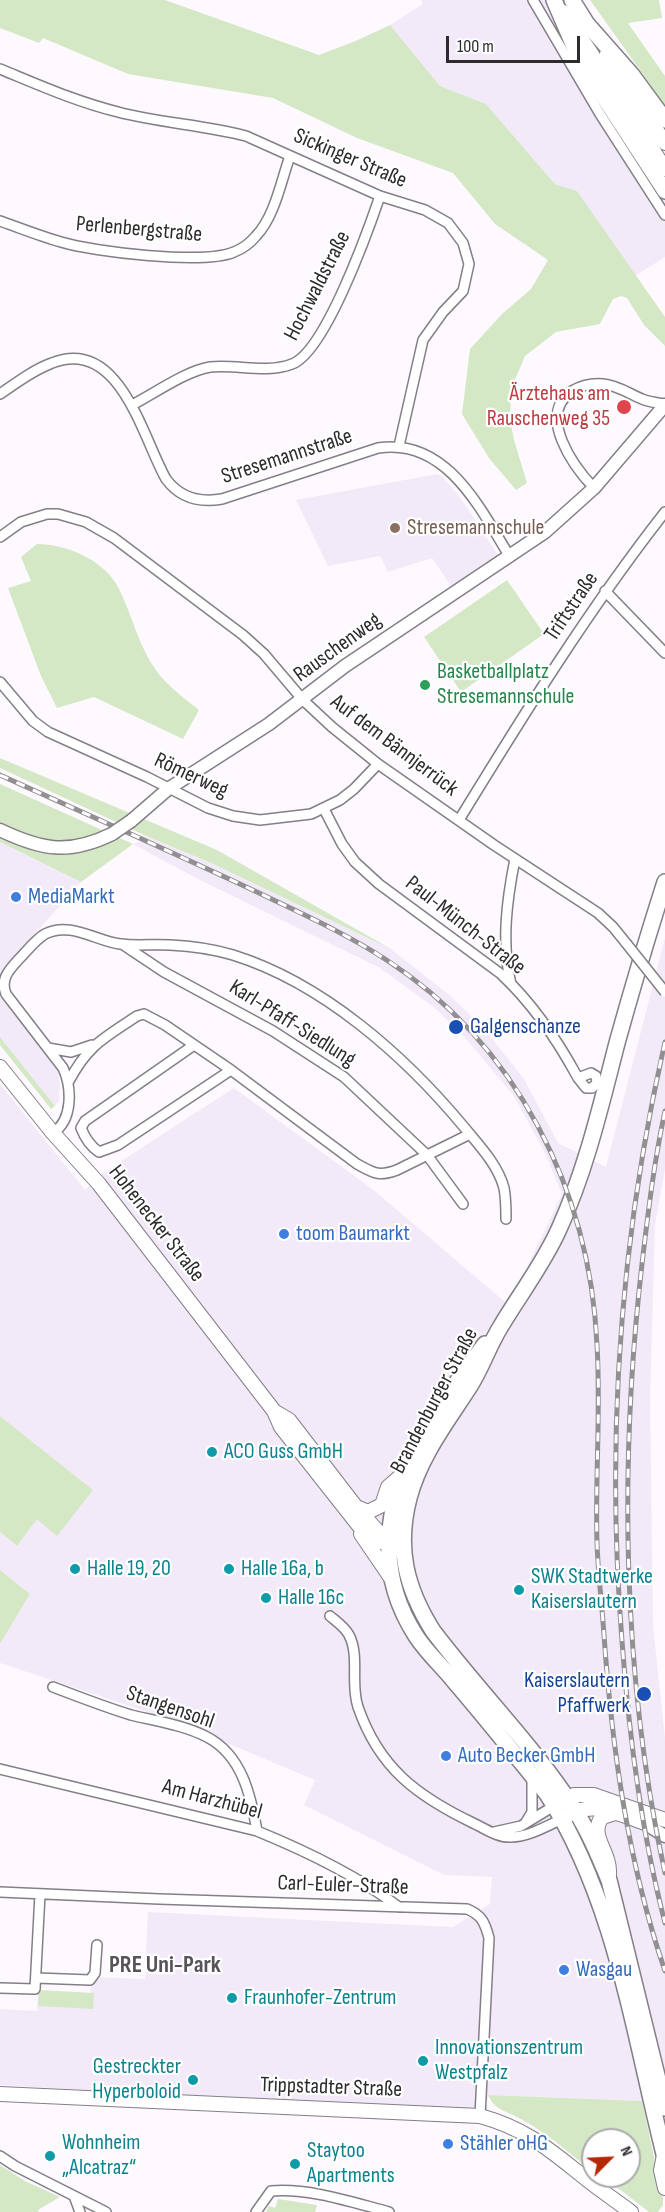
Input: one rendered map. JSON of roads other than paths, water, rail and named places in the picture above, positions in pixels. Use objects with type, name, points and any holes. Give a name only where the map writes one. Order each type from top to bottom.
[{"type":"main road","points":[[562,2],[587,24],[632,75],[665,120]]},
{"type":"main road","points":[[562,2],[591,53],[665,169]]},
{"type":"main road","points":[[562,2],[576,51],[665,191]]},
{"type":"main road","points":[[587,24],[665,142]]},
{"type":"main road","name":"Brandenburger Straße","points":[[665,882],[638,968],[586,1155],[559,1229],[534,1274],[499,1328],[474,1359],[428,1425],[403,1474],[393,1507],[396,1545],[406,1568],[411,1589],[433,1631],[504,1716],[609,1880],[665,2108]]},
{"type":"main road","name":"Hohenecker Straße","points":[[0,1067],[53,1133],[99,1184],[274,1411],[280,1427],[352,1509],[391,1579]]},
{"type":"main road","name":"Brandenburger Straße","points":[[499,1328],[480,1370],[440,1430],[417,1476],[396,1545],[391,1579],[398,1600],[416,1636],[531,1775],[565,1809],[604,1915],[665,2156]]},
{"type":"main road","points":[[352,1509],[368,1512],[382,1505],[388,1487],[403,1474]]},
{"type":"main road","name":"Hohenecker Straße","points":[[352,1509],[367,1536],[376,1541],[396,1545]]},
{"type":"main road","points":[[565,1809],[574,1795],[594,1795],[665,1820]]},
{"type":"main road","points":[[565,1809],[596,1808],[665,1829]]},
{"type":"main road","points":[[609,1880],[610,1864],[596,1833],[596,1827],[602,1817],[616,1813]]},
{"type":"main road","name":"Trippstadter Straße","points":[[0,2094],[480,2116],[502,2122],[551,2149],[595,2186],[631,2212]]},
{"type":"main road","points":[[665,2156],[661,2170],[665,2188]]},
{"type":"street","points":[[533,0],[600,114],[665,215]]},
{"type":"street","name":"Sickinger Straße","points":[[0,69],[83,102],[154,120],[225,130],[246,136],[380,196],[425,210],[448,223],[463,243],[469,264],[462,291],[423,340],[399,446]]},
{"type":"street","name":"Perlenbergstraße","points":[[0,221],[62,243],[107,251],[147,255],[208,256],[234,252],[256,236],[267,222],[290,156]]},
{"type":"street","name":"Hochwaldstraße","points":[[132,405],[207,368],[277,368],[293,364],[306,357],[328,319],[361,248],[380,196]]},
{"type":"street","name":"Stresemannstraße","points":[[0,394],[53,362],[77,359],[101,368],[112,377],[132,405],[166,479],[173,488],[195,500],[222,499],[362,453],[399,446],[428,455],[457,479],[510,557]]},
{"type":"street","points":[[594,488],[580,473],[561,438],[557,420],[563,401],[569,393],[591,384],[606,384],[645,400],[665,405]]},
{"type":"street","name":"Rauschenweg","points":[[0,830],[36,845],[58,849],[92,844],[112,834],[168,789],[303,700],[345,666],[545,532],[594,488],[665,405]]},
{"type":"street","name":"Triftstraße","points":[[459,820],[605,591],[665,512]]},
{"type":"street","name":"Auf dem Bännjerrück","points":[[0,537],[21,522],[46,514],[74,518],[100,529],[243,635],[264,654],[303,700],[378,764],[597,913],[626,943],[665,992]]},
{"type":"street","points":[[605,591],[665,653]]},
{"type":"street","name":"Römerweg","points":[[0,682],[33,721],[48,732],[208,808],[233,816],[260,820],[311,814],[340,800],[378,764]]},
{"type":"street","name":"Paul-Münch-Straße","points":[[324,809],[342,844],[355,862],[379,884],[501,974],[511,984],[549,1031],[578,1078]]},
{"type":"street","points":[[511,984],[507,968],[507,910],[515,859]]},
{"type":"street","name":"Karl-Pfaff-Siedlung","points":[[69,1082],[63,1068],[3,987],[9,971],[44,935],[53,931],[74,931],[122,945],[172,945],[209,950],[257,964],[294,982],[344,1013],[392,1051],[429,1087],[470,1134],[497,1170],[504,1187],[506,1219]]},
{"type":"street","name":"Karl-Pfaff-Siedlung","points":[[122,945],[164,972],[273,1030],[345,1077],[427,1155],[463,1204]]},
{"type":"street","points":[[48,1048],[71,1052],[93,1045],[137,1016],[144,1014],[165,1025],[231,1070],[357,1164],[375,1174],[388,1174],[470,1134]]},
{"type":"street","points":[[53,1133],[62,1127],[67,1116],[69,1082],[79,1062],[93,1045]]},
{"type":"street","points":[[194,1045],[85,1121],[81,1128],[84,1137],[93,1148],[99,1152],[118,1145],[231,1070]]},
{"type":"street","points":[[330,1616],[349,1634],[353,1653],[357,1704],[373,1741],[386,1762],[406,1783],[425,1798],[510,1838],[520,1836],[565,1809]]},
{"type":"street","name":"Stangensohl","points":[[53,1687],[115,1710],[208,1737],[227,1753],[242,1773],[251,1799],[257,1831]]},
{"type":"street","name":"Am Harzhübel","points":[[2,1772],[257,1831],[289,1844],[366,1884],[399,1907]]},
{"type":"street","points":[[521,1826],[532,1812],[531,1775]]},
{"type":"street","points":[[494,1832],[521,1826],[565,1809]]},
{"type":"street","points":[[646,1824],[665,1836]]},
{"type":"street","name":"Carl-Euler-Straße","points":[[0,1892],[467,1909],[476,1912],[486,1924],[489,1938],[480,2116]]},
{"type":"street","points":[[0,1988],[35,1989],[40,1894]]},
{"type":"street","points":[[36,1978],[90,1980],[95,1973],[96,1945]]},
{"type":"street","points":[[0,2156],[106,2212]]},
{"type":"street","points":[[256,2212],[272,2191],[285,2190],[317,2194],[389,2212]]},
{"type":"street","points":[[74,2196],[80,2212]]},
{"type":"railway","points":[[0,775],[257,892],[338,932],[385,959],[432,994],[473,1034],[508,1078],[538,1126],[562,1178],[579,1232],[591,1288],[598,1370],[598,1555],[607,1678],[617,1763],[632,1847],[641,1889],[665,1971]]},
{"type":"railway","points":[[665,1042],[637,1190],[627,1265],[617,1415],[616,1490],[617,1566],[628,1712],[649,1853],[665,1923]]},
{"type":"railway","points":[[665,1111],[642,1264],[630,1416],[628,1492],[629,1570],[640,1723],[665,1873]]},
{"type":"place","name":"Ärztehaus am Rauschenweg 35","points":[[624,407]]},
{"type":"place","name":"Stresemannschule","points":[[395,528]]},
{"type":"place","name":"Basketballplatz Stresemannschule","points":[[425,685]]},
{"type":"place","name":"MediaMarkt","points":[[16,897]]},
{"type":"place","name":"Galgenschanze","points":[[456,1027]]},
{"type":"place","name":"toom Baumarkt","points":[[284,1234]]},
{"type":"place","name":"ACO Guss GmbH","points":[[212,1452]]},
{"type":"place","name":"Halle 19, 20","points":[[75,1569]]},
{"type":"place","name":"Halle 16a, b","points":[[229,1569]]},
{"type":"place","name":"SWK Stadtwerke Kaiserslautern","points":[[519,1590]]},
{"type":"place","name":"Halle 16c","points":[[266,1598]]},
{"type":"place","name":"Kaiserslautern Pfaffwerk","points":[[644,1694]]},
{"type":"place","name":"Auto Becker GmbH","points":[[446,1756]]},
{"type":"place","name":"Wasgau","points":[[564,1970]]},
{"type":"place","name":"Fraunhofer-Zentrum","points":[[232,1998]]},
{"type":"place","name":"Innovationszentrum Westpfalz","points":[[423,2061]]},
{"type":"place","name":"Gestreckter Hyperboloid","points":[[193,2080]]},
{"type":"place","name":"Stähler oHG","points":[[448,2144]]},
{"type":"place","name":"Wohnheim „Alcatraz“","points":[[50,2156]]},
{"type":"place","name":"Staytoo Apartments","points":[[295,2164]]},
{"type":"district","name":"PRE Uni-Park","points":[[165,1966]]}]
